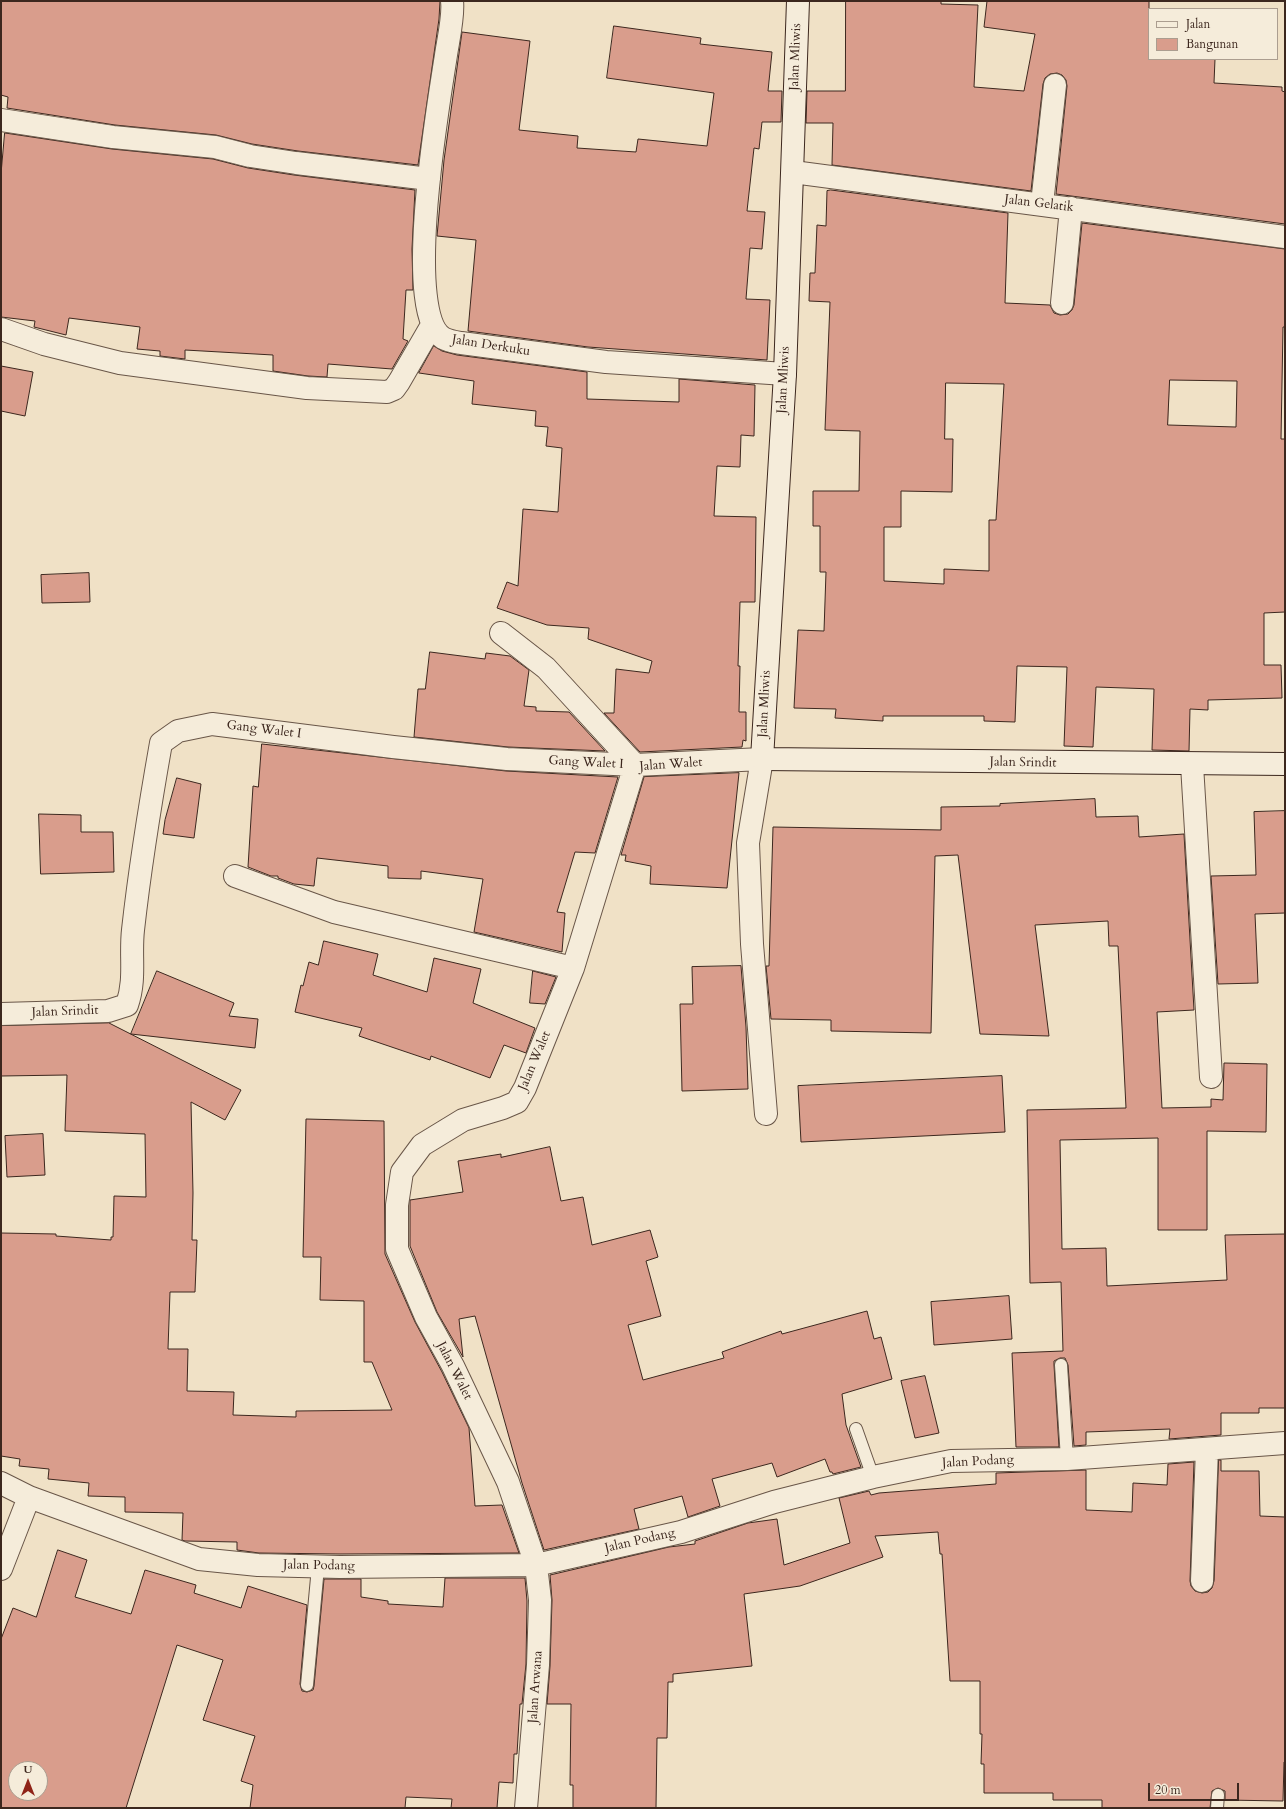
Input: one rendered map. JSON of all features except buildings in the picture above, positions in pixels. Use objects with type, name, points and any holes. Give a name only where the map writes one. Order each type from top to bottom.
[{"type":"street","points":[[1,329],[44,344],[120,363],[299,387],[387,392],[394,389],[432,325],[425,297],[424,253],[429,179],[452,1]]},
{"type":"street","name":"Jalan Mliwis","points":[[766,1114],[752,944],[748,843],[762,760],[785,374],[798,1]]},
{"type":"street","points":[[1042,204],[1056,85]]},
{"type":"street","points":[[1,120],[120,138],[215,147],[250,156],[296,163],[429,179]]},
{"type":"street","name":"Jalan Gelatik","points":[[793,172],[1285,237]]},
{"type":"street","points":[[1062,303],[1071,208]]},
{"type":"street","name":"Jalan Derkuku","points":[[432,325],[442,338],[461,343],[606,362],[785,374]]},
{"type":"street","points":[[501,633],[546,668],[635,765]]},
{"type":"street","name":"Gang Walet I","points":[[127,1005],[132,990],[133,932],[143,848],[161,743],[178,731],[212,724],[393,747],[507,759],[635,765]]},
{"type":"street","name":"Jalan Srindit","points":[[762,760],[1285,764]]},
{"type":"street","name":"Jalan Walet","points":[[536,1565],[508,1482],[452,1366],[426,1317],[397,1249],[397,1205],[402,1172],[422,1145],[463,1120],[503,1108],[521,1095],[573,968],[635,765],[762,760]]},
{"type":"street","points":[[1192,764],[1211,1078]]},
{"type":"street","points":[[234,876],[334,912],[573,968]]},
{"type":"street","name":"Jalan Srindit","points":[[1,1014],[108,1011],[127,1005]]},
{"type":"street","name":"Jalan Podang","points":[[1,1483],[29,1497],[199,1559],[258,1565],[318,1567],[536,1565],[681,1532],[774,1502],[873,1477],[951,1461],[1067,1459],[1285,1443]]},
{"type":"street","points":[[1202,1581],[1207,1449]]},
{"type":"street","points":[[1,1569],[29,1497]]},
{"type":"street","name":"Jalan Arwana","points":[[526,1808],[538,1665],[540,1600],[536,1565]]},
{"type":"lane","points":[[1061,1365],[1067,1459]]},
{"type":"lane","points":[[856,1429],[873,1477]]},
{"type":"lane","points":[[307,1685],[318,1567]]},
{"type":"lane","points":[[1218,1795],[1218,1808]]}]
